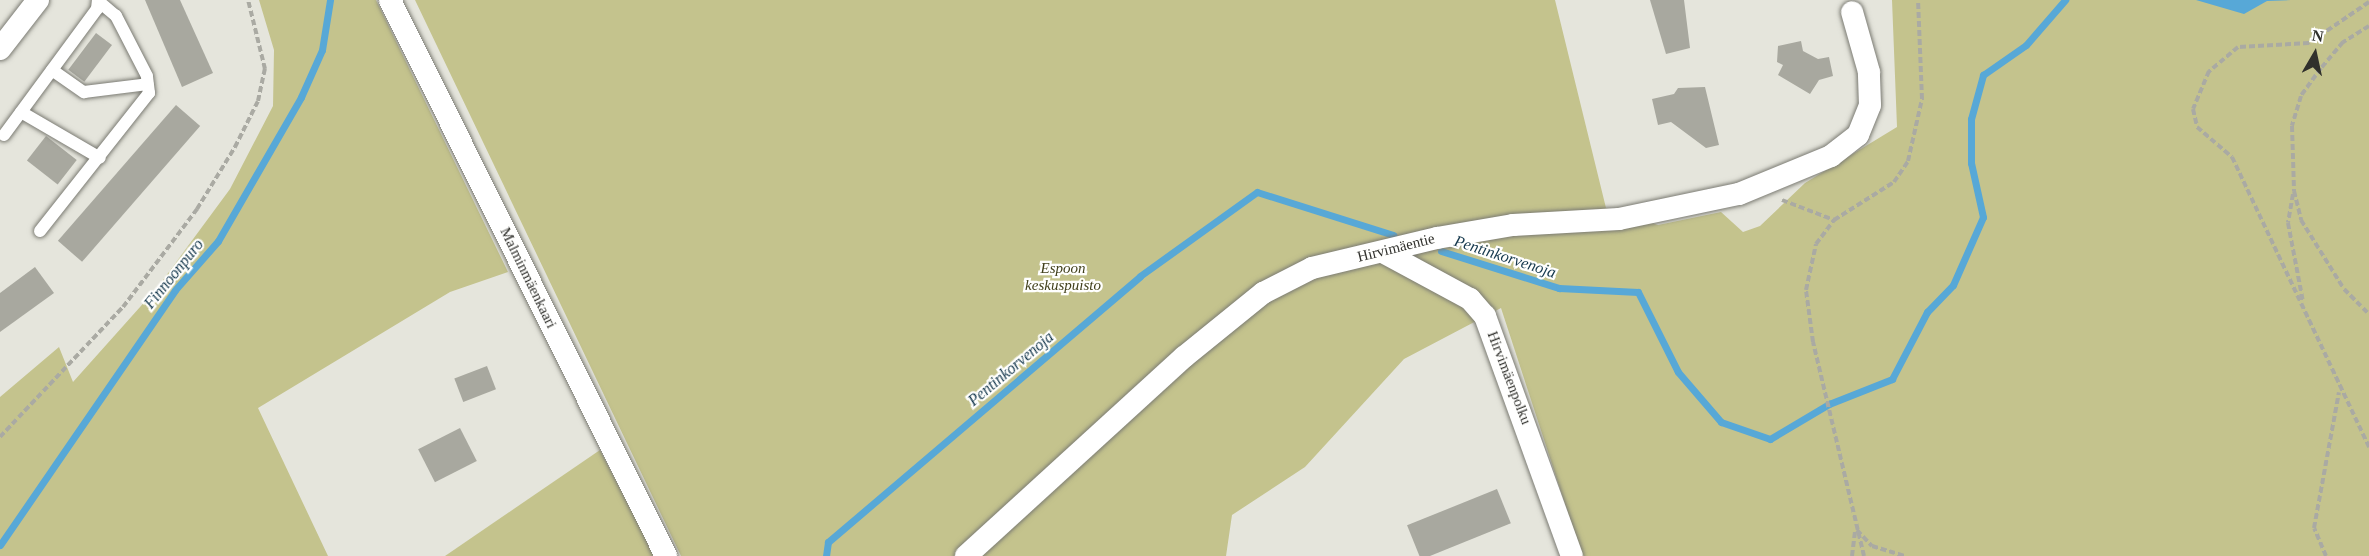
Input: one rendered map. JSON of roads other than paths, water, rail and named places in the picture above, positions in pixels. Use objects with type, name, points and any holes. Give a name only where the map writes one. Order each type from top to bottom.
[{"type":"street","points":[[0,50],[38,0]]},
{"type":"street","name":"Malminmäenkaari","points":[[390,0],[666,556]]},
{"type":"street","name":"Hirvimäentie","points":[[966,556],[1184,357],[1263,293],[1312,268],[1513,225],[1619,219],[1753,189],[1831,156],[1858,135],[1870,105],[1869,72],[1852,12]]},
{"type":"street","name":"Hirvimäenpolku","points":[[1383,252],[1470,299],[1485,316],[1572,556]]},
{"type":"lane","points":[[4,135],[52,70],[98,0],[116,16],[148,84],[140,110],[40,231]]},
{"type":"lane","points":[[52,70],[84,92],[148,84]]},
{"type":"lane","points":[[21,112],[100,158]]},
{"type":"water","points":[[2196,0],[2291,0],[2267,1],[2244,14]]},
{"type":"waterway","name":"Finnoonpuro","points":[[0,545],[175,290],[218,241],[301,97],[322,50],[330,0]]},
{"type":"waterway","name":"Pentinkorvenoja","points":[[1441,251],[1559,288],[1638,292],[1678,372],[1721,422],[1770,439],[1829,404],[1892,379],[1927,312],[1953,285],[1983,217],[1971,163],[1971,119],[1983,75],[2026,45],[2065,0]]},
{"type":"waterway","name":"Pentinkorvenoja","points":[[826,556],[828,542],[1140,276],[1257,192],[1393,235]]},
{"type":"park label","name":"Espoon keskuspuisto","points":[[1063,276]]}]
